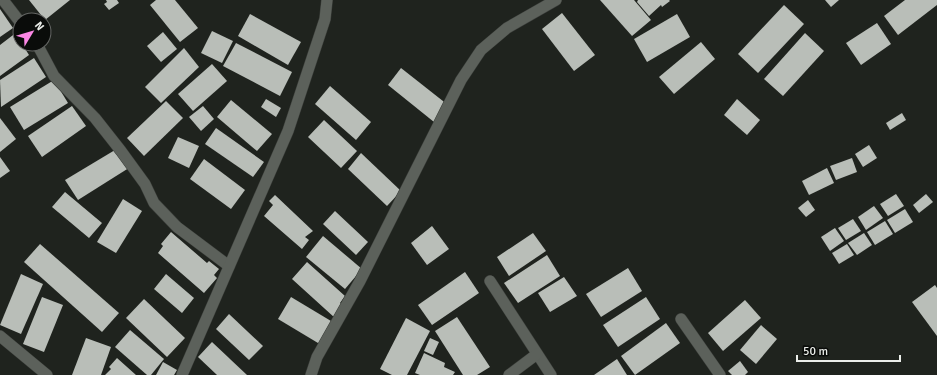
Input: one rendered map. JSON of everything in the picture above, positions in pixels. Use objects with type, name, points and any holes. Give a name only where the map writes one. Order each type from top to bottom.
[{"type":"street","points":[[3,0],[12,12]]},
{"type":"street","points":[[182,375],[288,131],[325,20],[327,0]]},
{"type":"street","points":[[311,375],[317,357],[360,281],[461,80],[481,50],[507,28],[556,0]]},
{"type":"street","points":[[41,52],[54,76],[95,118],[121,151],[145,184],[154,203],[177,227],[229,266]]},
{"type":"street","points":[[490,281],[551,375]]},
{"type":"street","points":[[681,319],[720,375]]},
{"type":"street","points":[[0,336],[47,375]]},
{"type":"street","points":[[509,375],[537,354]]},
{"type":"building","points":[[29,0],[70,0],[52,14],[52,12],[39,12]]},
{"type":"building","points":[[106,0],[117,0],[119,3],[109,10],[104,4],[107,2]]},
{"type":"building","points":[[156,0],[175,0],[198,28],[180,42],[150,5]]},
{"type":"building","points":[[600,0],[634,0],[651,20],[632,36]]},
{"type":"building","points":[[638,0],[670,1],[662,7],[661,5],[649,16],[637,2]]},
{"type":"building","points":[[825,0],[839,0],[831,7]]},
{"type":"building","points":[[905,0],[937,0],[937,5],[898,35],[884,16]]},
{"type":"building","points":[[784,5],[804,24],[758,73],[738,54]]},
{"type":"building","points":[[0,9],[12,29],[0,37]]},
{"type":"building","points":[[562,13],[595,55],[574,71],[542,29]]},
{"type":"building","points":[[250,14],[301,42],[288,65],[238,36]]},
{"type":"building","points":[[677,14],[690,37],[647,62],[634,39]]},
{"type":"building","points":[[877,23],[891,44],[861,65],[846,43]]},
{"type":"building","points":[[212,31],[233,41],[222,63],[201,53]]},
{"type":"building","points":[[163,32],[177,49],[161,62],[147,46]]},
{"type":"building","points":[[805,33],[824,51],[783,96],[764,79]]},
{"type":"building","points":[[12,36],[12,52],[27,52],[29,55],[0,76],[0,45]]},
{"type":"building","points":[[701,42],[715,59],[674,94],[659,77]]},
{"type":"building","points":[[236,43],[292,72],[280,96],[223,66]]},
{"type":"building","points":[[184,48],[199,67],[161,103],[145,87]]},
{"type":"building","points":[[34,58],[46,77],[1,107],[0,80]]},
{"type":"building","points":[[212,64],[227,81],[193,111],[178,94]]},
{"type":"building","points":[[401,68],[448,105],[434,122],[388,85]]},
{"type":"building","points":[[54,80],[68,103],[24,130],[10,107]]},
{"type":"building","points":[[330,86],[371,122],[356,140],[315,104]]},
{"type":"building","points":[[266,99],[281,108],[276,117],[261,107]]},
{"type":"building","points":[[737,99],[760,120],[747,135],[724,115]]},
{"type":"building","points":[[231,100],[272,134],[257,151],[217,117]]},
{"type":"building","points":[[166,101],[183,118],[144,156],[127,138]]},
{"type":"building","points":[[72,106],[86,126],[42,157],[28,136]]},
{"type":"building","points":[[203,106],[214,119],[201,131],[189,117]]},
{"type":"building","points":[[902,113],[906,120],[890,130],[886,123]]},
{"type":"building","points":[[0,118],[16,139],[0,152]]},
{"type":"building","points":[[324,120],[357,151],[341,168],[308,137]]},
{"type":"building","points":[[216,128],[264,162],[253,177],[205,144]]},
{"type":"building","points":[[178,137],[199,146],[189,168],[168,158]]},
{"type":"building","points":[[869,145],[877,158],[863,167],[855,154]]},
{"type":"building","points":[[120,147],[132,166],[78,200],[65,180]]},
{"type":"building","points":[[361,153],[401,191],[387,206],[348,169]]},
{"type":"building","points":[[0,157],[10,171],[0,178]]},
{"type":"building","points":[[852,158],[857,172],[836,180],[830,166]]},
{"type":"building","points":[[204,159],[245,190],[231,209],[190,179]]},
{"type":"building","points":[[827,168],[834,183],[809,195],[802,181]]},
{"type":"building","points":[[65,192],[102,223],[89,238],[52,207]]},
{"type":"building","points":[[896,194],[904,206],[888,216],[880,204]]},
{"type":"building","points":[[926,194],[933,202],[919,213],[913,205]]},
{"type":"building","points":[[275,195],[313,231],[305,237],[309,240],[302,249],[264,216],[273,205],[269,201]]},
{"type":"building","points":[[123,199],[142,211],[116,253],[97,242]]},
{"type":"building","points":[[808,200],[815,210],[806,217],[798,208]]},
{"type":"building","points":[[874,206],[883,218],[866,230],[858,217]]},
{"type":"building","points":[[905,209],[913,222],[895,233],[887,220]]},
{"type":"building","points":[[335,211],[368,242],[356,255],[323,224]]},
{"type":"building","points":[[853,219],[861,231],[846,240],[838,228]]},
{"type":"building","points":[[885,221],[893,234],[875,245],[867,232]]},
{"type":"building","points":[[432,226],[449,249],[427,265],[411,243]]},
{"type":"building","points":[[835,228],[844,241],[830,251],[821,237]]},
{"type":"building","points":[[171,232],[207,263],[209,261],[219,269],[214,275],[217,278],[204,293],[158,253],[163,246],[161,244]]},
{"type":"building","points":[[533,233],[546,251],[509,276],[497,257]]},
{"type":"building","points":[[864,233],[872,245],[857,255],[848,243]]},
{"type":"building","points":[[323,236],[362,269],[345,289],[306,257]]},
{"type":"building","points":[[40,244],[119,313],[102,332],[24,262]]},
{"type":"building","points":[[847,244],[854,255],[839,264],[832,253]]},
{"type":"building","points":[[547,255],[560,276],[518,303],[504,283]]},
{"type":"building","points":[[307,262],[345,296],[340,303],[345,307],[335,318],[292,279]]},
{"type":"building","points":[[628,268],[642,291],[601,317],[586,294]]},
{"type":"building","points":[[465,272],[479,293],[432,325],[418,305]]},
{"type":"building","points":[[21,274],[43,284],[21,334],[0,325]]},
{"type":"building","points":[[166,274],[194,298],[182,313],[154,289]]},
{"type":"building","points":[[564,277],[577,296],[550,312],[538,293]]},
{"type":"building","points":[[935,285],[937,288],[937,336],[912,302]]},
{"type":"building","points":[[42,297],[63,305],[44,352],[23,344]]},
{"type":"building","points":[[291,297],[336,324],[323,346],[278,319]]},
{"type":"building","points":[[646,297],[660,319],[618,347],[603,325]]},
{"type":"building","points":[[144,299],[185,338],[167,357],[126,318]]},
{"type":"building","points":[[745,300],[761,318],[723,351],[708,333]]},
{"type":"building","points":[[229,314],[263,346],[249,360],[216,329]]},
{"type":"building","points":[[457,317],[490,367],[477,375],[463,375],[435,331]]},
{"type":"building","points":[[406,318],[430,331],[407,375],[392,375],[380,369]]},
{"type":"building","points":[[666,323],[680,343],[635,375],[621,356]]},
{"type":"building","points":[[761,325],[777,339],[756,364],[740,350]]},
{"type":"building","points":[[130,330],[164,359],[151,375],[147,375],[115,347]]},
{"type":"building","points":[[86,338],[111,347],[101,375],[72,375]]},
{"type":"building","points":[[430,338],[439,342],[433,355],[424,351]]},
{"type":"building","points":[[212,342],[247,375],[217,375],[198,357]]},
{"type":"building","points":[[424,353],[445,363],[444,367],[455,372],[453,375],[420,375],[415,373]]},
{"type":"building","points":[[117,358],[136,375],[105,375],[111,369],[109,367]]},
{"type":"building","points":[[617,359],[627,375],[594,375]]},
{"type":"building","points":[[740,361],[748,372],[745,375],[732,375],[728,371]]},
{"type":"building","points":[[163,362],[177,370],[174,375],[156,375]]}]
